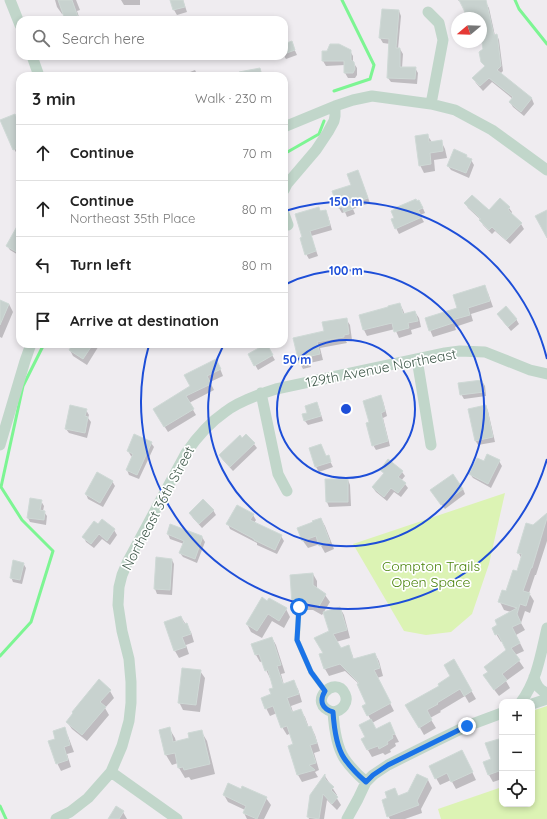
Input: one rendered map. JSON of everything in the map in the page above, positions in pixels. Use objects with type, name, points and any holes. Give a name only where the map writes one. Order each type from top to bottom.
[{"type":"street","points":[[10,0],[16,16]]},
{"type":"street","points":[[428,12],[439,23],[443,40],[431,104]]},
{"type":"street","points":[[33,60],[38,72]]},
{"type":"street","points":[[288,125],[335,106],[372,96],[431,104],[455,110],[492,130],[547,170]]},
{"type":"street","points":[[288,183],[316,150],[328,132],[334,121],[335,106]]},
{"type":"street","points":[[0,444],[24,361],[30,348]]},
{"type":"street","name":"129th Avenue Northeast","points":[[261,393],[400,362],[460,351],[485,352],[530,370],[547,374]]},
{"type":"street","points":[[418,359],[431,445]]},
{"type":"street","points":[[261,393],[278,474],[287,491]]},
{"type":"street","name":"Northeast 36th Street","points":[[56,819],[70,812],[88,798],[110,772],[122,746],[129,721],[132,703],[132,682],[118,605],[119,587],[128,561],[186,452],[196,439],[226,411],[261,393]]},
{"type":"street","points":[[524,699],[527,695],[534,677],[547,628]]},
{"type":"street","points":[[534,677],[536,684],[540,689],[547,693]]},
{"type":"street","points":[[334,687],[339,688],[345,694],[346,702],[344,706],[333,712],[325,708],[322,697],[325,691],[334,687]]},
{"type":"street","points":[[535,703],[547,699]]},
{"type":"street","points":[[333,712],[334,726],[343,757],[355,772],[366,782]]},
{"type":"street","points":[[347,819],[366,782],[373,775],[388,765],[467,726],[499,714]]},
{"type":"street","points":[[110,772],[177,819]]},
{"type":"lane","points":[[299,607],[297,640],[311,672],[325,691]]},
{"type":"green space","name":"Compton Trails Open Space","points":[[505,493],[489,564],[472,614],[451,632],[426,635],[404,631],[353,544]]},
{"type":"green space","points":[[547,706],[547,819],[441,819],[438,809],[499,788],[499,807],[535,807],[535,710]]},
{"type":"building","points":[[58,0],[72,0],[78,16],[64,16]]},
{"type":"building","points":[[170,0],[183,0],[185,7],[173,10]]},
{"type":"building","points":[[459,0],[486,0],[494,35],[497,34],[501,66],[497,70],[532,98],[521,112],[509,102],[513,97],[489,78],[480,86],[472,78],[485,66],[481,62],[479,52],[483,48],[487,48],[487,12],[464,12]]},
{"type":"building","points":[[382,9],[399,10],[396,48],[400,48],[400,67],[416,67],[415,79],[387,78],[389,39],[379,38]]},
{"type":"building","points":[[292,41],[295,50],[288,53],[288,42]]},
{"type":"building","points":[[330,44],[339,44],[351,50],[351,60],[354,62],[355,69],[353,73],[344,73],[344,61],[322,61],[322,51],[327,51]]},
{"type":"building","points":[[260,68],[261,72],[239,72]]},
{"type":"building","points":[[15,114],[16,149],[13,150],[0,120]]},
{"type":"building","points":[[428,134],[429,142],[442,140],[443,151],[430,153],[431,164],[419,166],[415,136]]},
{"type":"building","points":[[454,149],[472,159],[466,173],[447,166]]},
{"type":"building","points":[[358,170],[368,198],[351,204],[353,209],[344,212],[342,207],[338,208],[332,191],[351,185],[347,174]]},
{"type":"building","points":[[472,195],[489,210],[500,198],[510,207],[508,209],[510,212],[522,223],[506,240],[492,227],[489,230],[479,220],[481,219],[464,203]]},
{"type":"building","points":[[416,199],[417,201],[419,200],[423,208],[418,210],[422,217],[395,229],[391,219],[394,218],[391,211]]},
{"type":"building","points":[[319,207],[320,211],[326,210],[330,225],[310,231],[316,251],[305,255],[300,238],[302,237],[295,214]]},
{"type":"building","points":[[547,210],[547,238],[535,216]]},
{"type":"building","points":[[16,228],[16,252],[6,246]]},
{"type":"building","points":[[485,285],[490,301],[468,308],[470,315],[452,320],[453,323],[429,331],[425,318],[457,308],[453,295]]},
{"type":"building","points":[[0,300],[9,304],[0,325]]},
{"type":"building","points":[[400,303],[403,314],[415,311],[418,321],[408,323],[409,328],[394,332],[392,323],[363,330],[359,315]]},
{"type":"building","points":[[506,306],[517,319],[508,327],[497,314]]},
{"type":"building","points":[[347,318],[349,334],[344,335],[344,337],[317,342],[320,354],[307,357],[308,361],[299,363],[293,338],[324,331],[322,322]]},
{"type":"building","points":[[70,348],[90,348],[83,359],[69,350]]},
{"type":"building","points":[[259,348],[269,348],[273,355],[254,366],[248,354]]},
{"type":"building","points":[[216,359],[221,369],[207,376],[211,384],[186,396],[194,409],[164,427],[153,409],[190,386],[184,375]]},
{"type":"building","points":[[482,380],[484,392],[460,395],[458,383]]},
{"type":"building","points":[[381,395],[385,411],[381,413],[388,441],[372,446],[366,423],[369,422],[363,401]]},
{"type":"building","points":[[317,402],[321,416],[304,421],[302,414],[307,413],[305,406]]},
{"type":"building","points":[[70,405],[87,409],[85,416],[88,417],[85,433],[65,429]]},
{"type":"building","points":[[486,405],[493,437],[475,441],[468,409]]},
{"type":"building","points":[[134,434],[152,442],[137,475],[126,470],[133,454],[127,451]]},
{"type":"building","points":[[246,434],[255,443],[230,467],[219,455],[240,435],[242,438]]},
{"type":"building","points":[[321,444],[326,456],[329,455],[331,462],[315,467],[309,448]]},
{"type":"building","points":[[487,454],[500,460],[488,484],[469,474],[477,458],[484,461]]},
{"type":"building","points":[[388,459],[403,471],[398,477],[406,483],[398,493],[391,488],[384,497],[372,487],[384,473],[380,470]]},
{"type":"building","points":[[97,472],[113,481],[100,503],[85,494]]},
{"type":"building","points":[[453,474],[463,489],[441,505],[430,490]]},
{"type":"building","points":[[325,479],[348,479],[348,502],[326,502]]},
{"type":"building","points":[[30,498],[42,500],[40,510],[45,511],[44,520],[27,518]]},
{"type":"building","points":[[203,499],[214,510],[199,524],[189,513]]},
{"type":"building","points":[[237,505],[254,514],[250,520],[282,535],[275,550],[226,524]]},
{"type":"building","points":[[547,513],[547,518],[532,568],[523,591],[530,593],[526,606],[520,604],[517,614],[521,623],[512,627],[520,643],[511,648],[520,660],[502,674],[507,680],[494,690],[483,675],[488,672],[484,667],[506,650],[498,634],[495,635],[492,628],[497,625],[495,620],[517,608],[498,602],[502,590],[506,591],[513,570],[517,571],[522,554],[517,553],[526,523],[533,525]]},
{"type":"building","points":[[321,518],[330,542],[319,546],[316,536],[302,541],[297,528]]},
{"type":"building","points":[[102,519],[115,529],[107,541],[99,534],[91,544],[82,537],[94,521],[98,524]]},
{"type":"building","points":[[170,524],[202,536],[195,559],[179,553],[184,541],[167,534]]},
{"type":"building","points":[[156,557],[172,559],[170,590],[154,589]]},
{"type":"building","points":[[13,560],[24,563],[20,580],[10,578]]},
{"type":"building","points":[[313,573],[313,585],[326,594],[318,608],[308,603],[292,604],[290,575]]},
{"type":"building","points":[[262,597],[267,601],[269,598],[287,608],[279,621],[268,614],[257,631],[246,624]]},
{"type":"building","points":[[340,607],[347,630],[333,634],[341,648],[349,645],[353,659],[375,653],[380,668],[374,670],[391,703],[367,716],[362,706],[366,704],[357,684],[359,683],[340,664],[324,669],[319,654],[323,653],[314,638],[329,631],[323,612]]},
{"type":"building","points":[[181,616],[184,624],[187,623],[191,634],[182,637],[186,647],[174,651],[164,622]]},
{"type":"building","points":[[272,637],[281,665],[277,666],[283,684],[294,680],[299,694],[287,698],[292,712],[301,709],[308,727],[311,726],[317,743],[310,745],[316,763],[309,765],[315,770],[297,775],[288,746],[293,744],[287,726],[281,728],[273,706],[265,709],[261,698],[271,694],[269,689],[273,688],[268,670],[265,671],[259,654],[255,655],[251,644]]},
{"type":"building","points":[[454,659],[472,691],[464,696],[460,689],[437,703],[438,704],[427,710],[432,720],[419,728],[405,705],[439,686],[438,684],[450,676],[444,665]]},
{"type":"building","points":[[182,668],[201,670],[196,705],[178,703]]},
{"type":"building","points":[[99,679],[111,690],[100,702],[106,707],[82,735],[66,722],[73,713],[72,712]]},
{"type":"building","points":[[371,719],[376,729],[390,722],[395,734],[392,735],[393,738],[387,742],[388,744],[379,749],[378,746],[367,750],[361,739],[365,737],[359,725]]},
{"type":"building","points":[[65,727],[70,745],[64,747],[68,760],[56,764],[48,741],[55,739],[53,731]]},
{"type":"building","points":[[170,727],[173,742],[189,738],[188,733],[202,730],[210,764],[184,770],[183,767],[178,768],[175,753],[165,755],[159,730]]},
{"type":"building","points":[[499,739],[499,771],[488,775],[483,762],[491,759],[485,743]]},
{"type":"building","points":[[462,750],[473,772],[451,782],[447,773],[435,779],[429,766]]},
{"type":"building","points":[[325,774],[325,779],[334,787],[331,790],[338,797],[332,804],[323,794],[319,819],[307,817],[310,795]]},
{"type":"building","points":[[417,774],[428,779],[417,801],[419,805],[387,817],[382,800],[387,798],[385,792],[395,788],[398,796],[408,792]]},
{"type":"building","points":[[228,783],[241,789],[242,786],[267,797],[257,819],[243,813],[246,806],[223,795]]},
{"type":"building","points":[[116,806],[124,811],[119,819],[108,819]]},
{"type":"waterway","points":[[334,91],[370,79],[374,65],[342,0]]},
{"type":"waterway","points":[[515,0],[519,9],[547,44]]},
{"type":"waterway","points":[[288,152],[319,134],[324,121]]},
{"type":"waterway","points":[[0,656],[31,622],[53,551],[22,520],[1,487],[23,386],[42,348]]},
{"type":"waterway","points":[[0,806],[6,819]]},
{"type":"route","points":[[299,607],[297,640],[311,672],[325,691],[322,697],[323,705],[329,711],[333,712],[334,726],[343,757],[355,772],[366,782],[373,775],[388,765],[467,726]]}]
